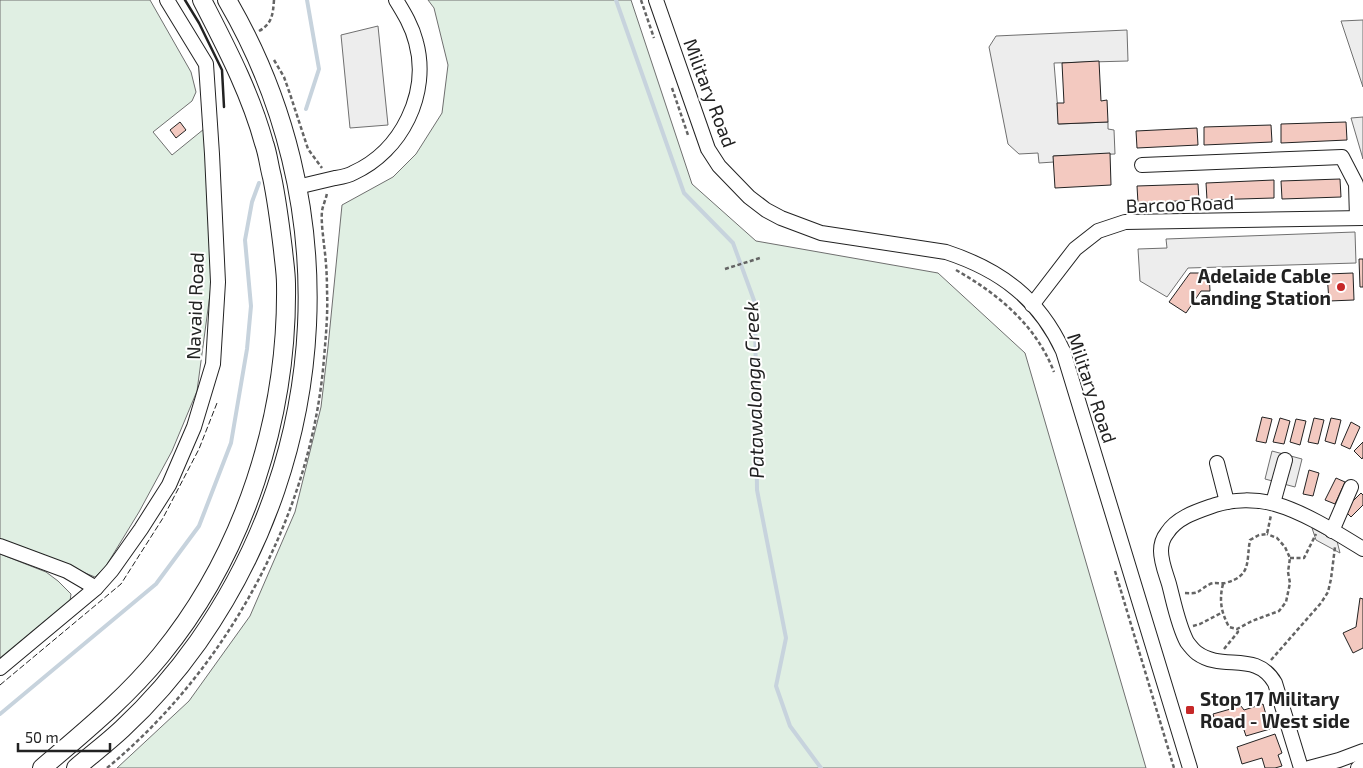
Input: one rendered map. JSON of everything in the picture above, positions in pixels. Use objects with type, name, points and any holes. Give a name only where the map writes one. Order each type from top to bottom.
[{"type":"main road","points":[[42,768],[115,704],[139,680],[183,625],[215,574],[239,525],[260,463],[275,407],[283,350],[286,282],[279,211],[267,156],[250,100],[236,67],[202,0]]},
{"type":"main road","points":[[76,768],[123,729],[149,702],[197,643],[215,616],[247,559],[258,535],[275,492],[294,426],[305,358],[308,304],[307,259],[297,187],[282,123],[254,50],[227,0]]},
{"type":"main road","points":[[286,282],[293,253],[287,200],[288,191],[297,187]]},
{"type":"street","name":"Navaid Road","points":[[0,668],[96,588],[112,570],[142,529],[169,485],[194,427],[212,364],[218,282],[206,64],[167,0]]},
{"type":"street","points":[[297,187],[353,174],[382,155],[393,143],[405,124],[415,104],[419,80],[419,57],[412,30],[396,0]]},
{"type":"street","name":"Military Road","points":[[656,0],[708,149],[719,166],[749,197],[766,210],[781,218],[821,233],[946,252],[984,266],[1019,290],[1038,309],[1048,323],[1063,351],[1190,768]]},
{"type":"street","points":[[1142,165],[1342,157],[1356,184],[1360,218]]},
{"type":"street","name":"Barcoo Road","points":[[1032,305],[1075,248],[1098,231],[1126,222],[1360,218]]},
{"type":"street","points":[[1273,503],[1285,460]]},
{"type":"street","points":[[1217,463],[1227,502]]},
{"type":"street","points":[[1330,530],[1352,487]]},
{"type":"street","points":[[1301,768],[1275,683],[1271,676],[1263,669],[1246,662],[1208,660],[1196,652],[1187,642],[1162,558],[1162,545],[1165,535],[1181,519],[1227,502],[1258,501],[1284,506],[1363,549]]},
{"type":"street","points":[[0,546],[67,572],[96,588]]},
{"type":"street","points":[[1310,768],[1363,751]]},
{"type":"street","points":[[1358,768],[1363,764]]},
{"type":"path","points":[[259,31],[271,21],[274,0]]},
{"type":"path","points":[[641,0],[655,40]]},
{"type":"path","points":[[669,81],[686,131],[690,137]]},
{"type":"path","points":[[725,269],[760,258]]},
{"type":"path","points":[[952,268],[992,292],[1017,314],[1040,343],[1057,377]]},
{"type":"path","points":[[1268,534],[1273,503]]},
{"type":"path","points":[[1290,558],[1304,558],[1330,530]]},
{"type":"path","points":[[1263,669],[1321,603],[1328,592],[1331,579],[1330,530]]},
{"type":"path","points":[[1181,593],[1196,594],[1212,583],[1222,584],[1236,579],[1246,571],[1249,562],[1248,549],[1250,540],[1259,535],[1268,534],[1277,538],[1285,547],[1290,558],[1288,572],[1290,583],[1286,602],[1279,611],[1237,629],[1229,627],[1220,604],[1222,584]]},
{"type":"path","points":[[1114,569],[1174,768]]},
{"type":"path","points":[[1182,628],[1200,624],[1223,612]]},
{"type":"path","points":[[1220,662],[1221,652],[1238,632],[1237,629]]},
{"type":"green space","points":[[0,0],[150,0],[191,72],[196,92],[192,101],[153,132],[172,155],[204,129],[207,130],[212,279],[197,391],[172,451],[139,512],[106,566],[95,577],[0,539]]},
{"type":"green space","points":[[428,0],[631,0],[692,184],[756,241],[938,273],[1025,353],[1146,768],[117,768],[189,701],[250,616],[295,512],[321,407],[342,205],[393,177],[416,154],[442,113],[448,65],[434,8]]},
{"type":"green space","points":[[0,554],[46,572],[71,594],[70,601],[0,659]]},
{"type":"shaded area","points":[[1363,20],[1363,87],[1341,21]]},
{"type":"shaded area","points":[[378,26],[388,125],[350,128],[341,35]]},
{"type":"shaded area","points":[[1127,30],[1128,61],[1054,63],[1059,124],[1108,122],[1108,129],[1114,130],[1115,154],[1054,156],[1054,162],[1039,163],[1038,153],[1019,154],[1008,144],[989,47],[996,36]]},
{"type":"shaded area","points":[[1363,117],[1363,159],[1351,118]]},
{"type":"shaded area","points":[[1355,232],[1356,263],[1188,268],[1167,297],[1140,281],[1138,249],[1167,248],[1166,239]]},
{"type":"shaded area","points":[[1272,451],[1302,459],[1295,487],[1265,479]]},
{"type":"shaded area","points":[[1312,528],[1337,541],[1340,553],[1316,540]]},
{"type":"building","points":[[1099,61],[1101,101],[1107,100],[1108,122],[1058,124],[1057,103],[1064,103],[1062,63]]},
{"type":"building","points":[[180,122],[186,130],[176,138],[170,130]]},
{"type":"building","points":[[1346,122],[1347,140],[1281,143],[1281,124]]},
{"type":"building","points":[[1271,125],[1272,142],[1204,145],[1204,127]]},
{"type":"building","points":[[1197,128],[1198,145],[1137,148],[1136,131]]},
{"type":"building","points":[[1110,153],[1111,185],[1055,188],[1053,156]]},
{"type":"building","points":[[1340,179],[1341,197],[1282,199],[1281,181]]},
{"type":"building","points":[[1274,180],[1274,198],[1207,200],[1206,183]]},
{"type":"building","points":[[1198,184],[1199,200],[1138,203],[1137,186]]},
{"type":"building","points":[[1359,259],[1363,259],[1363,287],[1360,287]]},
{"type":"building","points":[[1190,273],[1209,273],[1210,291],[1201,291],[1186,313],[1169,302]]},
{"type":"building","name":"Adelaide Cable Landing Station","points":[[1353,273],[1354,300],[1329,301],[1327,274]]},
{"type":"building","points":[[1262,417],[1272,419],[1266,443],[1256,441]]},
{"type":"building","points":[[1280,418],[1290,421],[1284,444],[1273,442]]},
{"type":"building","points":[[1314,418],[1324,420],[1318,444],[1308,442]]},
{"type":"building","points":[[1331,418],[1341,420],[1335,444],[1325,441]]},
{"type":"building","points":[[1296,419],[1306,421],[1300,445],[1290,442]]},
{"type":"building","points":[[1351,422],[1360,427],[1350,449],[1341,445]]},
{"type":"building","points":[[1363,442],[1363,457],[1362,459],[1354,451]]},
{"type":"building","points":[[1309,470],[1319,473],[1313,496],[1303,494]]},
{"type":"building","points":[[1336,478],[1345,482],[1335,504],[1325,500]]},
{"type":"building","points":[[1361,493],[1363,495],[1363,505],[1351,517],[1344,510]]},
{"type":"building","points":[[1360,598],[1363,599],[1363,648],[1353,653],[1343,633],[1356,627]]},
{"type":"building","points":[[1263,704],[1270,729],[1246,736],[1240,718],[1216,725],[1213,714],[1241,706],[1244,710]]},
{"type":"building","points":[[1275,734],[1282,753],[1278,755],[1282,766],[1265,768],[1262,758],[1242,764],[1237,747]]},
{"type":"waterway","points":[[306,109],[319,69],[307,0]]},
{"type":"waterway","name":"Patawalonga Creek","points":[[616,0],[684,193],[733,243],[755,303],[757,490],[786,638],[776,686],[790,726],[821,768]]},
{"type":"waterway","points":[[0,714],[156,584],[199,526],[231,443],[247,349],[251,306],[245,240],[252,202],[259,183]]},
{"type":"fence","points":[[0,685],[121,584],[163,518],[199,449],[217,403]]},
{"type":"wall","points":[[185,0],[199,23],[222,70],[224,107]]},
{"type":"place","name":"Adelaide Cable Landing Station","points":[[1341,287]]},
{"type":"place","name":"Stop 17 Military Road - West side","points":[[1190,710]]}]
